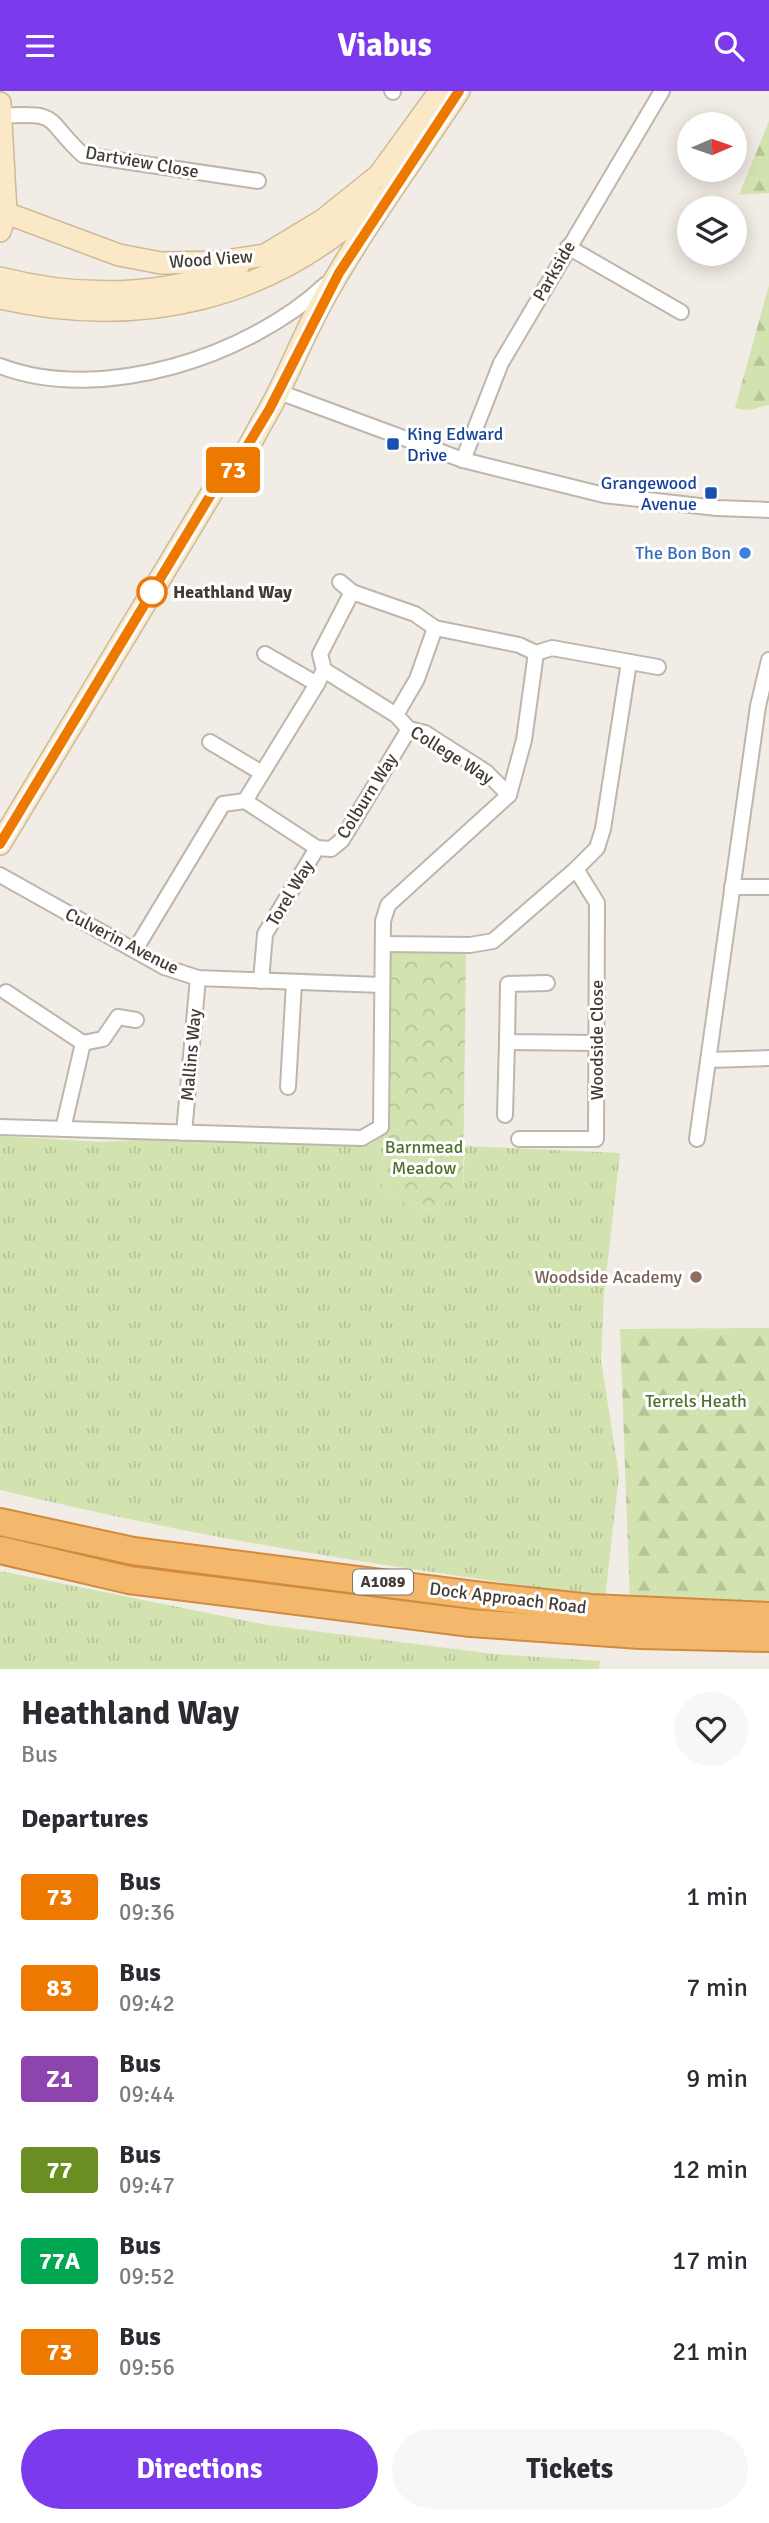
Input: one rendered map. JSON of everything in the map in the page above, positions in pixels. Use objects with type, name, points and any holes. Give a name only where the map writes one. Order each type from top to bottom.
[{"type":"highway","name":"Dock Approach Road","points":[[0,1522],[133,1551],[474,1595],[604,1609],[769,1616]]},
{"type":"highway","name":"Dock Approach Road","points":[[0,1550],[130,1580],[458,1622],[616,1633],[769,1638]]},
{"type":"main road","name":"Wood View","points":[[3,222],[119,255],[161,263],[219,262],[265,255],[323,220],[379,175],[440,91]]},
{"type":"main road","points":[[0,844],[219,481],[229,476],[274,401],[307,331],[339,273],[458,91]]},
{"type":"main road","points":[[1,110],[3,222]]},
{"type":"main road","points":[[0,298],[37,305],[130,310],[209,299],[245,287],[329,241],[405,174]]},
{"type":"main road","points":[[0,278],[64,290],[158,289],[197,282],[265,255]]},
{"type":"street","name":"Parkside","points":[[463,460],[501,363],[662,91]]},
{"type":"street","name":"Dartview Close","points":[[1,110],[50,118],[83,155],[258,181]]},
{"type":"street","points":[[568,247],[681,312]]},
{"type":"street","points":[[0,366],[42,376],[93,379],[172,368],[255,337],[289,315],[339,273]]},
{"type":"street","points":[[274,401],[463,460],[604,495],[717,508],[769,510]]},
{"type":"street","points":[[340,582],[352,592],[415,614],[435,628],[519,645],[536,653],[552,648],[659,667]]},
{"type":"street","points":[[135,950],[223,804],[245,801],[317,684],[324,670],[320,654],[352,592]]},
{"type":"street","points":[[396,715],[417,679],[435,628]]},
{"type":"street","points":[[0,1126],[362,1138],[381,1127],[383,921],[388,905],[509,795],[524,740],[536,653]]},
{"type":"street","points":[[265,655],[317,684]]},
{"type":"street","points":[[697,1139],[732,887],[769,660]]},
{"type":"street","points":[[383,944],[470,945],[493,941],[597,848],[603,829],[629,662]]},
{"type":"street","name":"College Way","points":[[324,670],[396,715],[409,729],[425,733],[486,772],[509,795]]},
{"type":"street","name":"Colburn Way","points":[[245,801],[317,848],[331,849],[342,840],[409,729]]},
{"type":"street","points":[[210,742],[262,773]]},
{"type":"street","name":"Torel Way","points":[[261,981],[265,934],[317,848]]},
{"type":"street","name":"Woodside Close","points":[[520,1139],[596,1139],[597,903],[576,869]]},
{"type":"street","name":"Culverin Avenue","points":[[0,875],[163,967],[198,978],[382,985]]},
{"type":"street","points":[[732,887],[769,887]]},
{"type":"street","name":"Mallins Way","points":[[184,1133],[198,978]]},
{"type":"street","points":[[288,1087],[294,983]]},
{"type":"street","points":[[505,1115],[508,984],[547,983]]},
{"type":"street","points":[[6,992],[83,1043],[103,1039],[118,1017],[136,1020]]},
{"type":"street","points":[[507,1042],[597,1042]]},
{"type":"street","points":[[63,1129],[83,1043]]},
{"type":"street","points":[[709,1060],[769,1058]]},
{"type":"green space","points":[[769,121],[769,193],[739,195],[744,182],[747,182],[747,175]]},
{"type":"green space","points":[[769,285],[769,405],[749,410],[735,408]]},
{"type":"green space","name":"Barnmead Meadow","points":[[397,949],[466,952],[463,1188],[438,1209],[411,1208],[380,1186],[385,1134],[389,956]]},
{"type":"green space","points":[[385,1134],[380,1186],[411,1208],[437,1209],[463,1188],[465,1146],[620,1153],[604,1294],[601,1360],[619,1475],[605,1599],[245,1542],[0,1490],[0,1136],[101,1142],[172,1138],[371,1144]]},
{"type":"green space","name":"Terrels Heath","points":[[769,1328],[769,1609],[630,1602],[620,1329]]},
{"type":"green space","points":[[0,1571],[267,1625],[494,1654],[600,1661],[599,1669],[0,1669]]},
{"type":"bus line","name":"73","points":[[0,844],[219,481],[229,476],[259,427],[339,273],[459,91]]},
{"type":"place","name":"King Edward Drive","points":[[393,444]]},
{"type":"place","name":"Grangewood Avenue","points":[[711,493]]},
{"type":"place","name":"The Bon Bon","points":[[745,553]]},
{"type":"place","name":"Heathland Way","points":[[152,592]]},
{"type":"place","name":"Woodside Academy","points":[[696,1277]]}]
